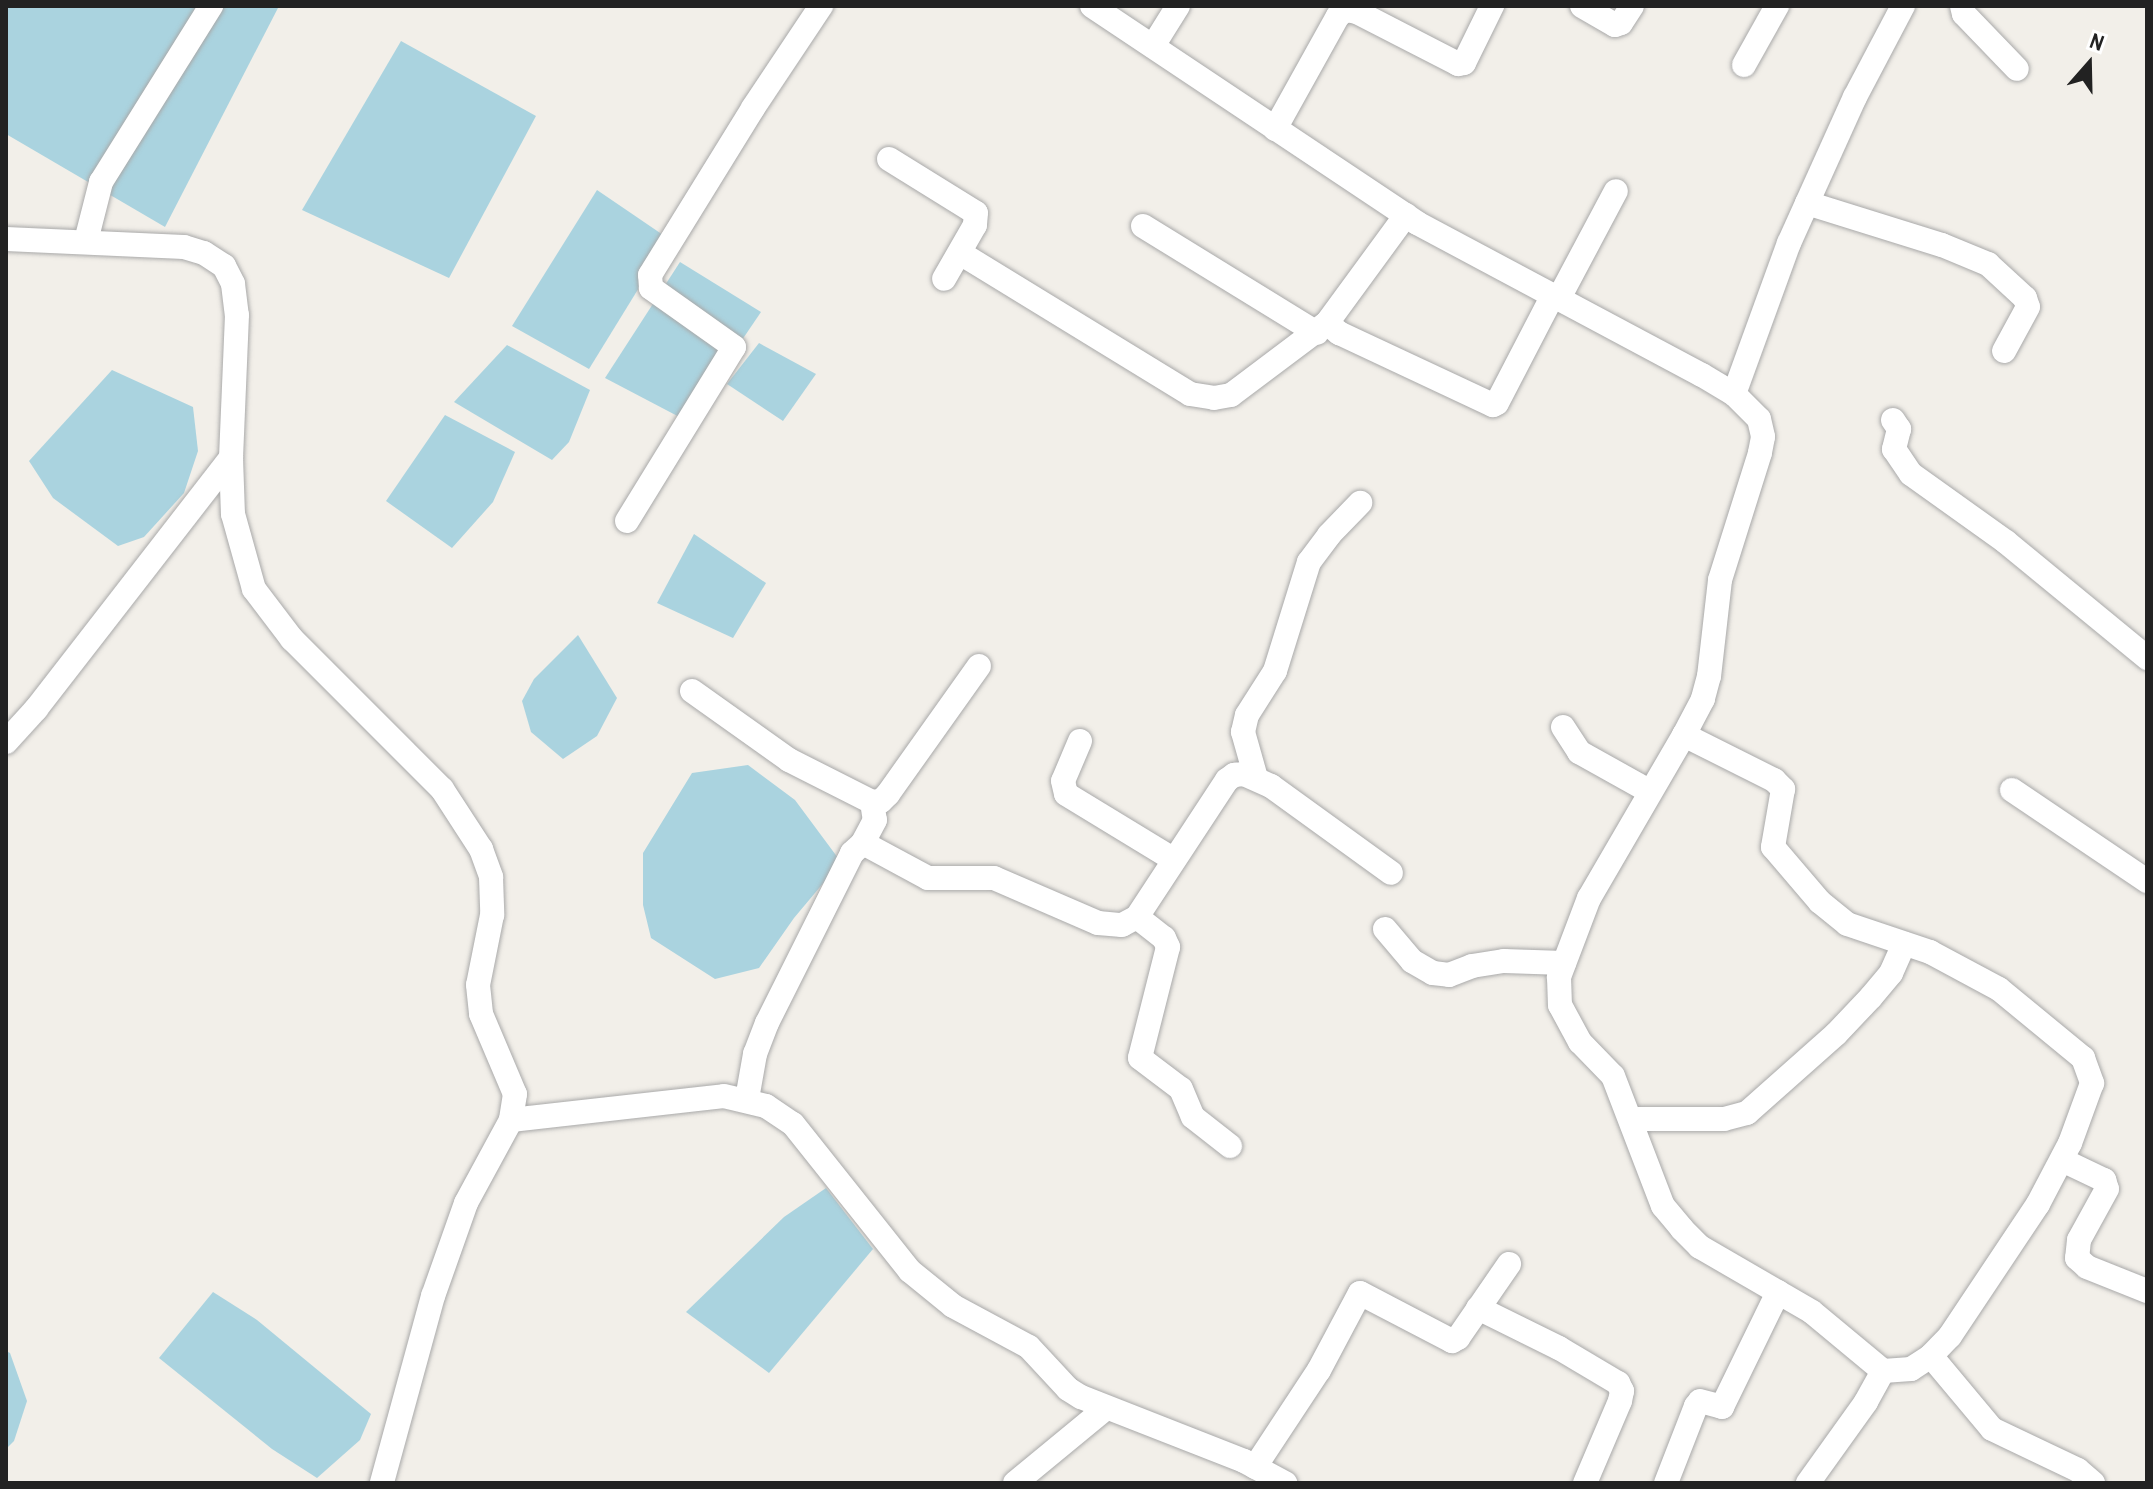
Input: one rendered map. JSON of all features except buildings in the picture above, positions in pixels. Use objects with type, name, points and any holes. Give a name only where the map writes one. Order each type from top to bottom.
[{"type":"street","points":[[86,241],[101,182],[211,6]]},
{"type":"street","points":[[627,521],[734,347],[730,340],[651,288],[650,275],[753,108],[821,6]]},
{"type":"street","points":[[1092,6],[1459,248],[1734,394],[1759,419],[1763,437],[1720,580],[1709,676],[1703,699],[1589,898],[1559,977],[1560,1005],[1568,1024],[1613,1076],[1663,1206],[1682,1229],[1700,1247],[1812,1312],[1883,1371],[1911,1369],[1931,1356],[1950,1336],[2000,1263],[2062,1160],[2092,1083],[2083,1058],[1999,989],[1930,952],[1847,924],[1781,860],[1773,847],[1774,832],[1785,797],[1774,780],[1684,735]]},
{"type":"street","points":[[1153,46],[1178,6]]},
{"type":"street","points":[[1275,129],[1338,16],[1345,10],[1357,12],[1458,64],[1464,63],[1492,6]]},
{"type":"street","points":[[1582,6],[1615,25],[1621,23],[1632,6]]},
{"type":"street","points":[[1744,65],[1777,6]]},
{"type":"street","points":[[1734,394],[1807,203],[1855,97],[1903,6]]},
{"type":"street","points":[[1962,6],[1964,14],[2017,69]]},
{"type":"street","points":[[889,159],[976,213],[975,225],[944,279]]},
{"type":"street","points":[[1143,226],[1322,328],[1339,333],[1493,405],[1497,403],[1616,191]]},
{"type":"street","points":[[1807,203],[1942,245],[1988,264],[2025,298],[2028,307],[2004,351]]},
{"type":"street","points":[[960,253],[1190,394],[1214,398],[1231,395],[1322,328],[1406,215]]},
{"type":"street","points":[[6,239],[184,247],[204,253],[224,266],[233,284],[237,315],[231,458],[233,514],[254,589],[292,639],[442,789],[481,849],[491,877],[492,915],[478,985],[481,1014],[510,1075],[515,1094],[511,1120],[466,1203],[433,1296],[382,1483]]},
{"type":"street","points":[[1893,420],[1899,429],[1894,449],[1911,474],[2006,542],[2147,658]]},
{"type":"street","points":[[6,742],[36,709],[231,458]]},
{"type":"street","points":[[1256,778],[1243,732],[1247,715],[1275,671],[1309,562],[1329,535],[1360,503]]},
{"type":"street","points":[[692,691],[789,760],[872,802],[881,801],[888,794],[979,666]]},
{"type":"street","points":[[1563,727],[1579,752],[1649,791]]},
{"type":"street","points":[[1080,741],[1063,781],[1066,794],[1173,859]]},
{"type":"street","points":[[863,843],[928,878],[994,878],[1110,926],[1122,925],[1137,917],[1173,859],[1227,780],[1234,775],[1256,778],[1391,873]]},
{"type":"street","points":[[2012,790],[2147,881]]},
{"type":"street","points":[[747,1099],[755,1054],[767,1023],[852,853],[863,843],[875,820],[872,802]]},
{"type":"street","points":[[1137,917],[1164,938],[1168,947],[1140,1058],[1181,1089],[1193,1117],[1230,1146]]},
{"type":"street","points":[[1385,929],[1412,961],[1433,973],[1449,975],[1472,966],[1504,961],[1564,963]]},
{"type":"street","points":[[1632,1119],[1724,1119],[1747,1113],[1824,1045],[1871,997],[1891,973],[1904,944]]},
{"type":"street","points":[[511,1120],[708,1097],[747,1099],[766,1106],[793,1124],[883,1241],[926,1286],[953,1306],[1020,1341],[1068,1389],[1106,1408],[1255,1467],[1285,1483]]},
{"type":"street","points":[[2062,1160],[2104,1180],[2107,1189],[2079,1240],[2077,1258],[2087,1267],[2147,1291]]},
{"type":"street","points":[[1255,1467],[1319,1370],[1360,1293],[1452,1341],[1458,1338],[1509,1264]]},
{"type":"street","points":[[1666,1483],[1696,1406],[1700,1401],[1722,1407],[1778,1292]]},
{"type":"street","points":[[1478,1308],[1559,1348],[1618,1383],[1620,1401],[1585,1483]]},
{"type":"street","points":[[1931,1356],[1992,1429],[2078,1470],[2093,1483]]},
{"type":"street","points":[[1808,1483],[1866,1402],[1883,1371]]},
{"type":"street","points":[[1015,1483],[1106,1408]]},
{"type":"water","points":[[6,6],[279,6],[165,227],[6,134]]},
{"type":"water","points":[[401,41],[536,116],[449,278],[302,210]]},
{"type":"water","points":[[597,190],[669,239],[589,369],[512,326]]},
{"type":"water","points":[[680,262],[761,312],[687,421],[605,378]]},
{"type":"water","points":[[759,343],[816,374],[783,421],[727,384]]},
{"type":"water","points":[[507,345],[590,390],[569,442],[552,460],[454,402]]},
{"type":"water","points":[[112,370],[193,407],[198,451],[184,493],[144,537],[118,546],[53,498],[29,461]]},
{"type":"water","points":[[445,415],[515,452],[493,502],[452,548],[386,501]]},
{"type":"water","points":[[694,534],[766,583],[733,638],[657,603]]},
{"type":"water","points":[[578,635],[617,698],[597,736],[563,759],[531,732],[522,701],[534,679]]},
{"type":"water","points":[[748,765],[795,800],[841,862],[794,918],[759,968],[715,979],[651,938],[643,905],[643,853],[692,773]]},
{"type":"water","points":[[826,1188],[873,1249],[769,1373],[686,1312],[784,1217]]},
{"type":"water","points":[[213,1292],[257,1320],[371,1414],[360,1440],[317,1478],[272,1449],[159,1358]]},
{"type":"water","points":[[6,1351],[10,1353],[27,1401],[14,1441],[6,1449]]}]
